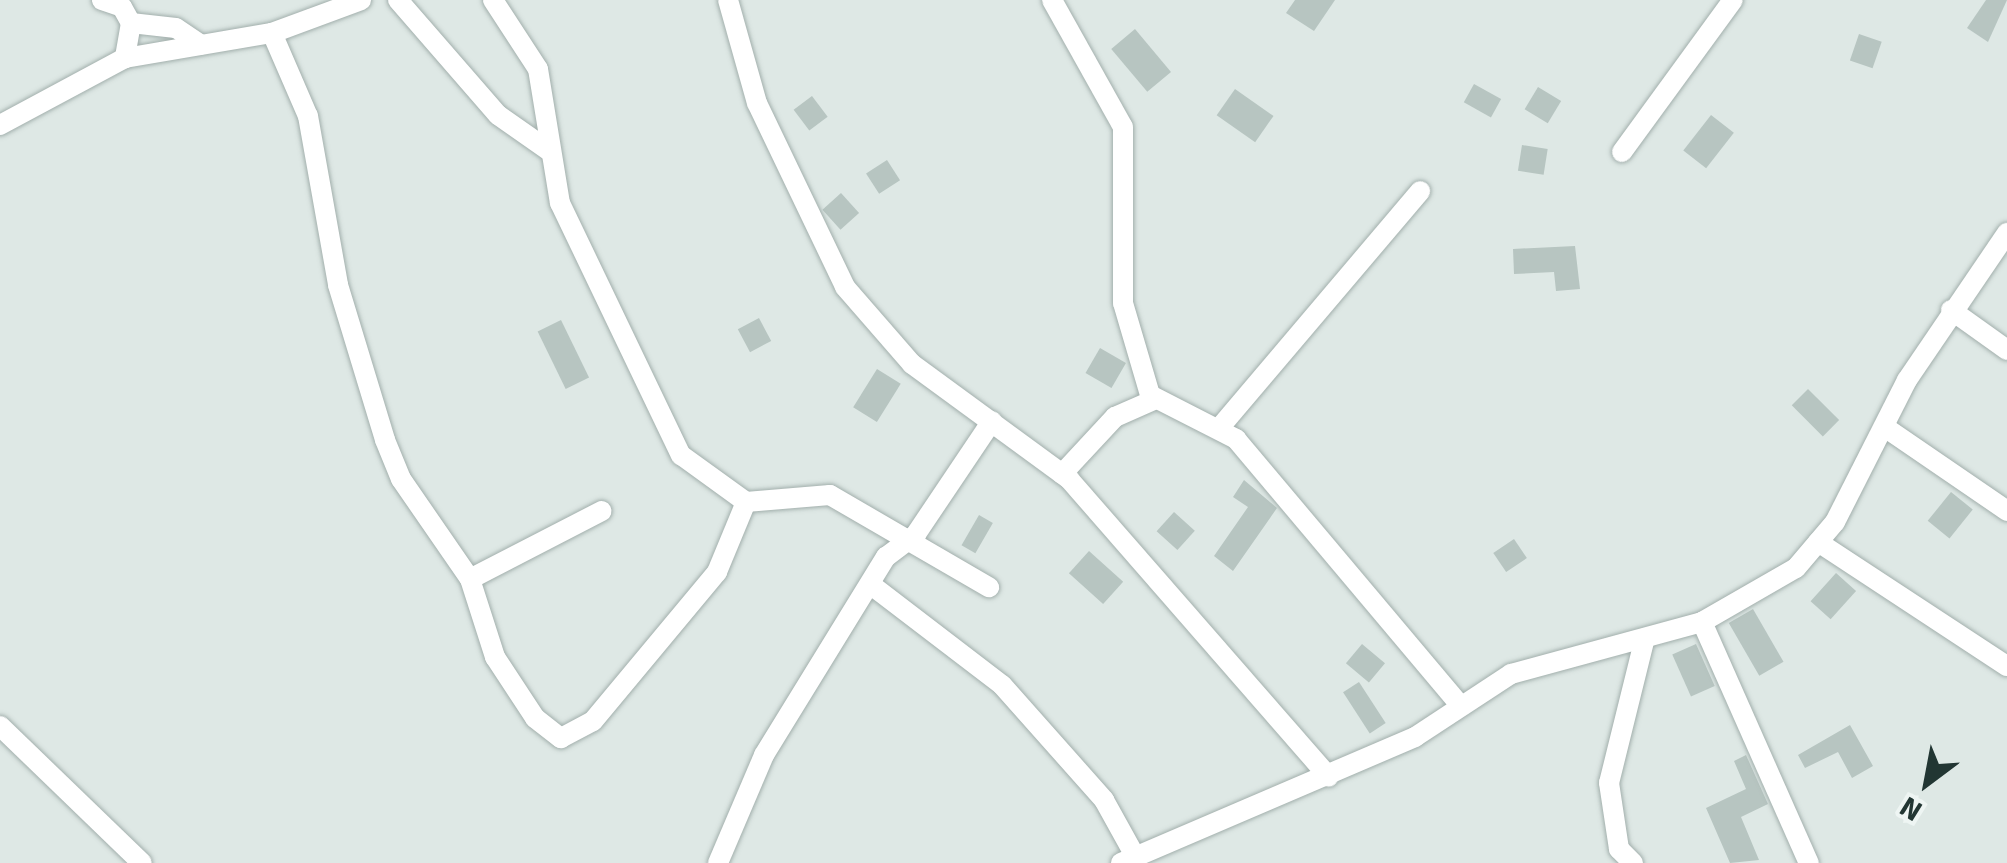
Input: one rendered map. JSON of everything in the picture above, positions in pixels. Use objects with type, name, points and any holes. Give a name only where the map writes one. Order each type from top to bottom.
[{"type":"street","points":[[0,124],[125,58],[272,33],[361,0]]},
{"type":"street","points":[[398,0],[498,116],[548,150]]},
{"type":"street","points":[[493,0],[535,62],[560,204],[666,432],[746,502],[830,495],[989,587]]},
{"type":"street","points":[[728,0],[757,103],[845,287],[912,364],[1062,474],[1329,777]]},
{"type":"street","points":[[1052,0],[1124,128],[1123,302],[1156,399]]},
{"type":"street","points":[[1622,152],[1733,0]]},
{"type":"street","points":[[125,58],[122,7],[176,28],[201,46]]},
{"type":"street","points":[[272,33],[308,116],[338,285],[386,440],[401,479],[470,579],[495,657],[535,718],[561,738],[576,737],[717,572],[746,502]]},
{"type":"street","points":[[1221,426],[1420,192]]},
{"type":"street","points":[[870,584],[1002,685],[1104,800],[1139,859],[1329,777],[1511,674],[1702,622],[1796,568],[1818,542],[1951,310],[2007,234]]},
{"type":"street","points":[[1951,310],[2007,350]]},
{"type":"street","points":[[1062,474],[1116,417],[1156,399],[1221,426],[1460,705]]},
{"type":"street","points":[[718,863],[764,755],[870,584],[992,420]]},
{"type":"street","points":[[1886,428],[2007,511]]},
{"type":"street","points":[[470,579],[602,511]]},
{"type":"street","points":[[1818,542],[2007,666]]},
{"type":"street","points":[[1702,622],[1808,863]]},
{"type":"street","points":[[1620,858],[1611,764],[1645,638]]},
{"type":"street","points":[[0,726],[142,863]]},
{"type":"building","points":[[1295,0],[1335,0],[1314,31],[1286,13]]},
{"type":"building","points":[[1986,0],[2007,0],[1988,42],[1967,28]]},
{"type":"building","points":[[1135,29],[1171,72],[1147,92],[1111,49]]},
{"type":"building","points":[[1859,34],[1882,42],[1873,68],[1850,60]]},
{"type":"building","points":[[1474,84],[1501,99],[1491,117],[1464,102]]},
{"type":"building","points":[[1538,87],[1561,101],[1548,123],[1525,109]]},
{"type":"building","points":[[1235,89],[1274,116],[1255,142],[1217,115]]},
{"type":"building","points":[[812,96],[828,117],[809,131],[794,110]]},
{"type":"building","points":[[1711,115],[1734,133],[1706,168],[1683,150]]},
{"type":"building","points":[[1522,145],[1548,149],[1544,175],[1518,171]]},
{"type":"building","points":[[887,160],[900,180],[879,194],[866,174]]},
{"type":"building","points":[[841,193],[859,213],[840,230],[822,210]]},
{"type":"building","points":[[1575,246],[1580,289],[1556,291],[1554,272],[1514,274],[1513,249]]},
{"type":"building","points":[[759,318],[771,341],[750,352],[738,329]]},
{"type":"building","points":[[561,320],[589,378],[566,389],[538,331]]},
{"type":"building","points":[[1100,348],[1126,363],[1111,388],[1086,373]]},
{"type":"building","points":[[877,369],[901,384],[877,422],[853,407]]},
{"type":"building","points":[[1808,389],[1839,420],[1823,436],[1792,405]]},
{"type":"building","points":[[1244,480],[1277,508],[1233,571],[1214,556],[1248,507],[1233,497]]},
{"type":"building","points":[[1951,492],[1973,510],[1949,538],[1928,521]]},
{"type":"building","points":[[1174,512],[1195,531],[1177,550],[1157,531]]},
{"type":"building","points":[[979,515],[993,523],[975,553],[962,545]]},
{"type":"building","points":[[1514,539],[1527,558],[1506,572],[1493,553]]},
{"type":"building","points":[[1089,551],[1123,582],[1103,604],[1069,573]]},
{"type":"building","points":[[1836,573],[1856,591],[1831,619],[1811,601]]},
{"type":"building","points":[[1753,609],[1784,662],[1759,676],[1729,623]]},
{"type":"building","points":[[1362,644],[1385,663],[1369,682],[1346,663]]},
{"type":"building","points":[[1696,644],[1715,686],[1691,697],[1672,655]]},
{"type":"building","points":[[1359,682],[1386,723],[1370,733],[1343,692]]},
{"type":"building","points":[[1850,725],[1873,766],[1852,778],[1838,752],[1805,768],[1798,755]]},
{"type":"building","points":[[1746,755],[1768,804],[1741,817],[1759,860],[1730,863],[1706,808],[1746,789],[1734,761]]}]
